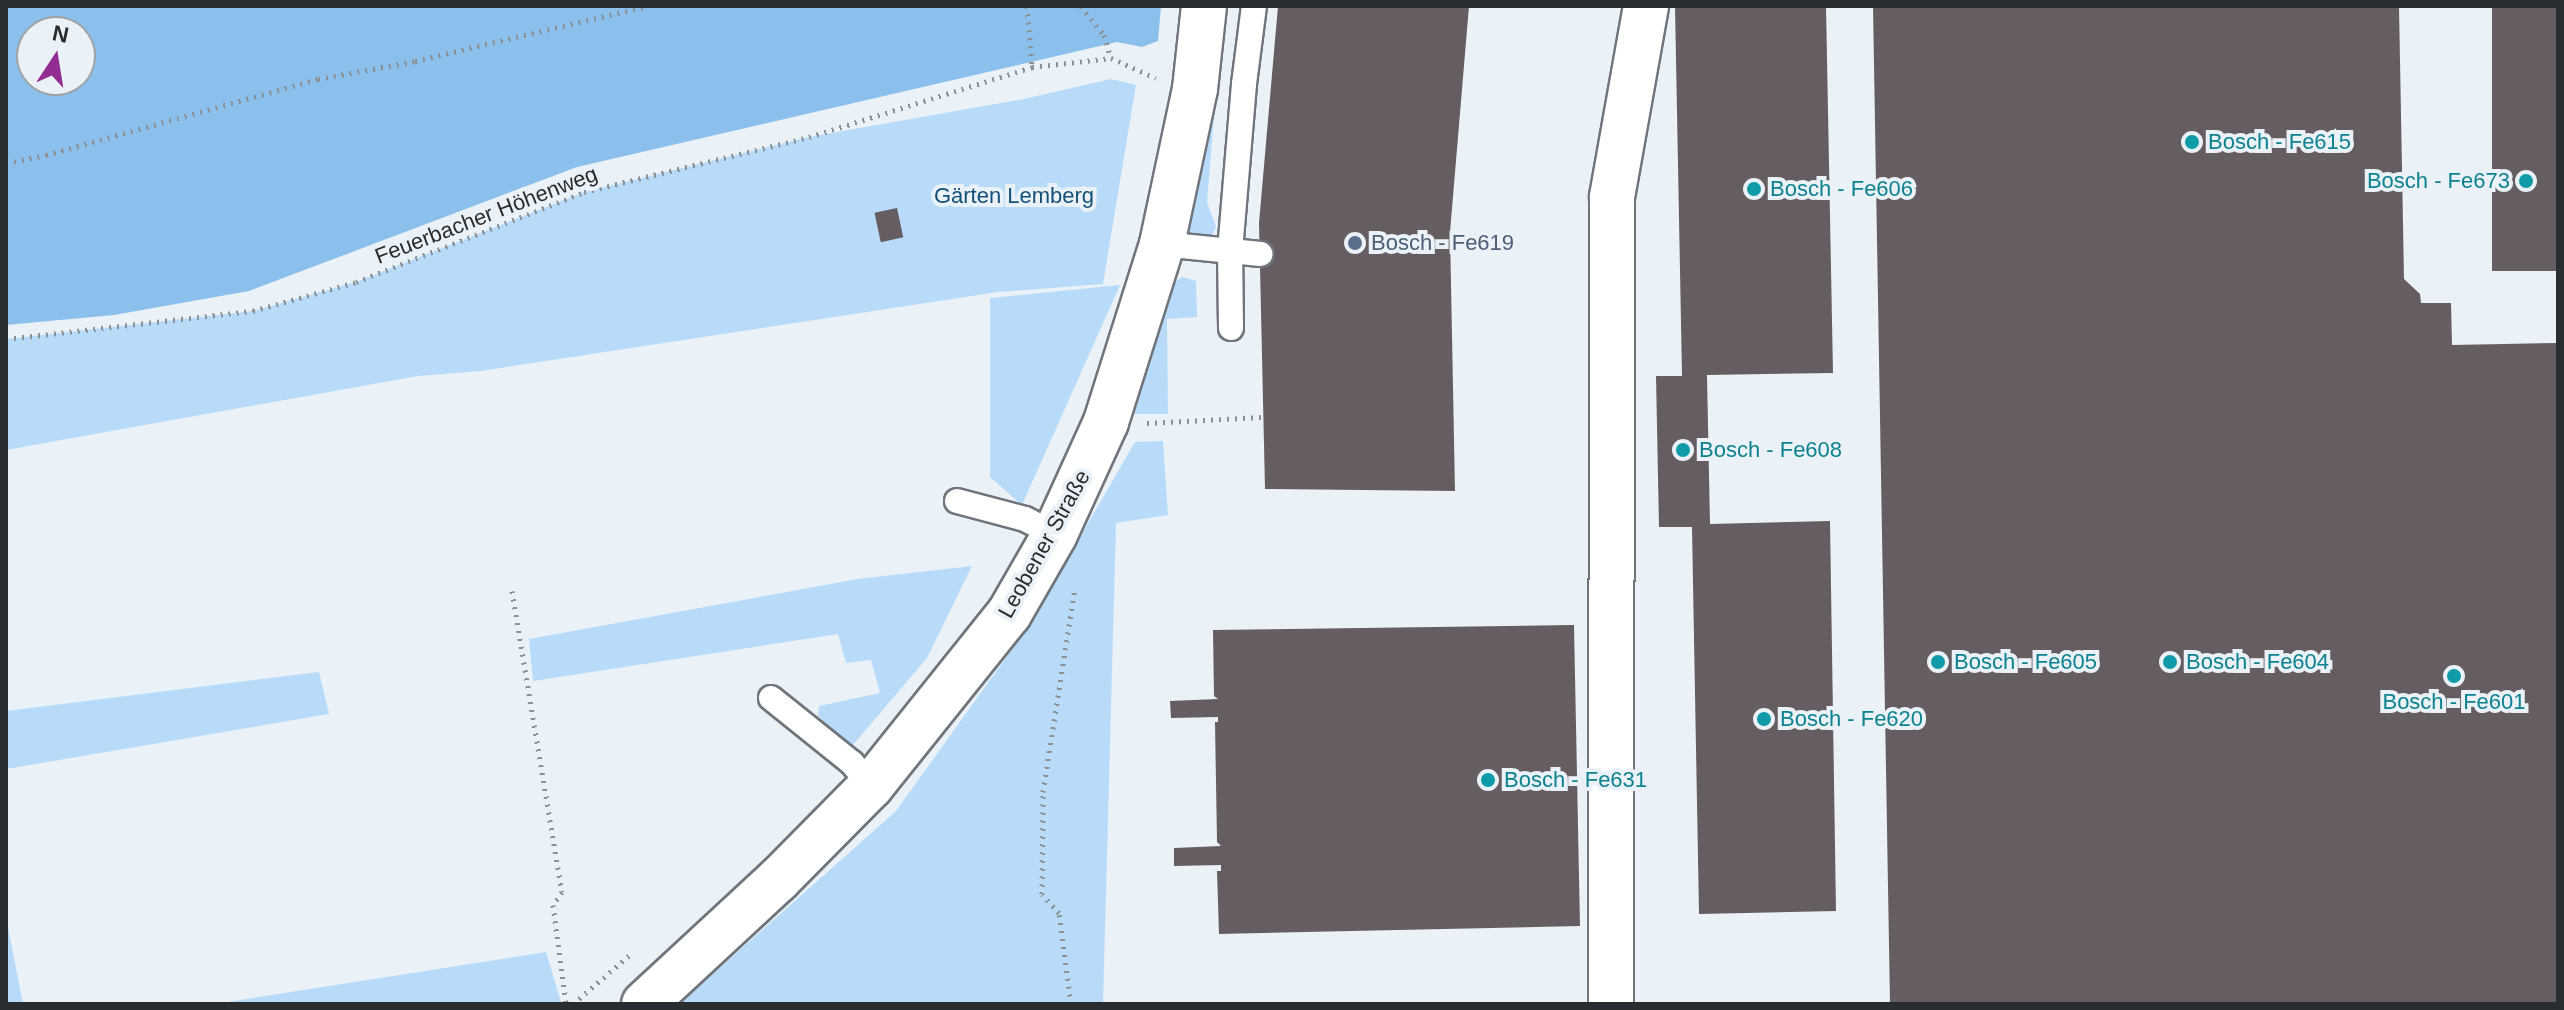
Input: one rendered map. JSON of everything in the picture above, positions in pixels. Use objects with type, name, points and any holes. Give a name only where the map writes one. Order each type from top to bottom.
[{"type":"street","name":"Leobener Straße","points":[[644,1004],[778,880],[871,786],[1009,614],[1055,534],[1106,422],[1162,244],[1195,89],[1204,6]]},
{"type":"street","points":[[1611,1004],[1612,197],[1646,6]]},
{"type":"lane","points":[[1231,328],[1230,251],[1254,6]]},
{"type":"lane","points":[[1162,244],[1260,254]]},
{"type":"lane","points":[[957,501],[1025,519],[1055,534]]},
{"type":"lane","points":[[771,698],[852,763],[871,786]]},
{"type":"path","points":[[6,163],[46,155],[318,79],[415,61],[648,6]]},
{"type":"path","points":[[1027,6],[1032,67]]},
{"type":"path","name":"Feuerbacher Höhenweg","points":[[6,339],[253,311],[356,282],[584,192],[809,137],[1032,67],[1111,58],[1104,35],[1081,6]]},
{"type":"path","points":[[1106,422],[1169,424],[1262,417]]},
{"type":"path","points":[[1071,1004],[1059,913],[1042,894],[1043,807],[1053,712],[1077,580]]},
{"type":"path","points":[[512,591],[562,892],[553,905],[566,1004]]},
{"type":"path","points":[[573,1004],[645,942]]},
{"type":"green space","points":[[1223,6],[1207,202],[1216,227],[1212,236],[1199,241],[1187,235],[1181,227]]},
{"type":"green space","name":"Gärten Lemberg","points":[[1111,79],[1136,85],[1103,284],[998,292],[481,371],[418,376],[6,450],[6,339],[253,311],[356,282],[584,192],[809,137],[1024,99]]},
{"type":"green space","points":[[1183,277],[1196,281],[1197,317],[1167,319],[1168,414],[1127,414],[1169,284]]},
{"type":"green space","points":[[1120,285],[1022,505],[990,477],[990,298]]},
{"type":"green space","points":[[1163,441],[1168,515],[1116,523],[1103,1004],[679,1004],[896,811],[1028,627],[1135,442]]},
{"type":"green space","points":[[972,566],[927,658],[852,746],[818,716],[819,706],[880,693],[871,660],[846,663],[838,634],[533,681],[529,639],[858,579]]},
{"type":"green space","points":[[319,672],[329,714],[6,769],[6,711]]},
{"type":"green space","points":[[6,917],[23,1004],[6,1004]]},
{"type":"green space","points":[[546,952],[561,1002],[559,1004],[215,1004]]},
{"type":"shaded area","points":[[6,6],[1161,6],[1158,41],[1142,47],[1117,42],[577,167],[249,291],[114,315],[6,325]]},
{"type":"building","name":"Bosch - Fe619","points":[[1278,6],[1469,6],[1450,232],[1455,491],[1265,489],[1259,223]]},
{"type":"building","points":[[1675,6],[1826,6],[1833,373],[1707,375],[1710,524],[1830,521],[1836,911],[1699,914],[1692,527],[1659,527],[1656,376],[1682,376]]},
{"type":"building","points":[[1873,6],[2399,6],[2404,279],[2420,294],[2421,303],[2451,303],[2452,345],[2558,343],[2558,1004],[1890,1004]]},
{"type":"building","name":"Bosch - Fe673","points":[[2492,6],[2558,6],[2558,271],[2492,271]]},
{"type":"building","points":[[897,208],[903,237],[881,242],[875,213]]},
{"type":"building","points":[[1574,625],[1580,926],[1219,934],[1217,871],[1221,871],[1221,865],[1174,866],[1174,848],[1221,846],[1217,842],[1215,722],[1218,722],[1218,717],[1171,718],[1170,701],[1218,699],[1214,696],[1213,630]]},
{"type":"place","name":"Bosch - Fe615","points":[[2192,142]]},
{"type":"place","name":"Bosch - Fe673","points":[[2526,181]]},
{"type":"place","name":"Bosch - Fe606","points":[[1754,189]]},
{"type":"place","name":"Bosch - Fe619","points":[[1355,243]]},
{"type":"place","name":"Bosch - Fe608","points":[[1683,450]]},
{"type":"place","name":"Bosch - Fe605","points":[[1938,662]]},
{"type":"place","name":"Bosch - Fe604","points":[[2170,662]]},
{"type":"place","name":"Bosch - Fe601","points":[[2454,676]]},
{"type":"place","name":"Bosch - Fe620","points":[[1764,719]]},
{"type":"place","name":"Bosch - Fe631","points":[[1488,780]]}]
